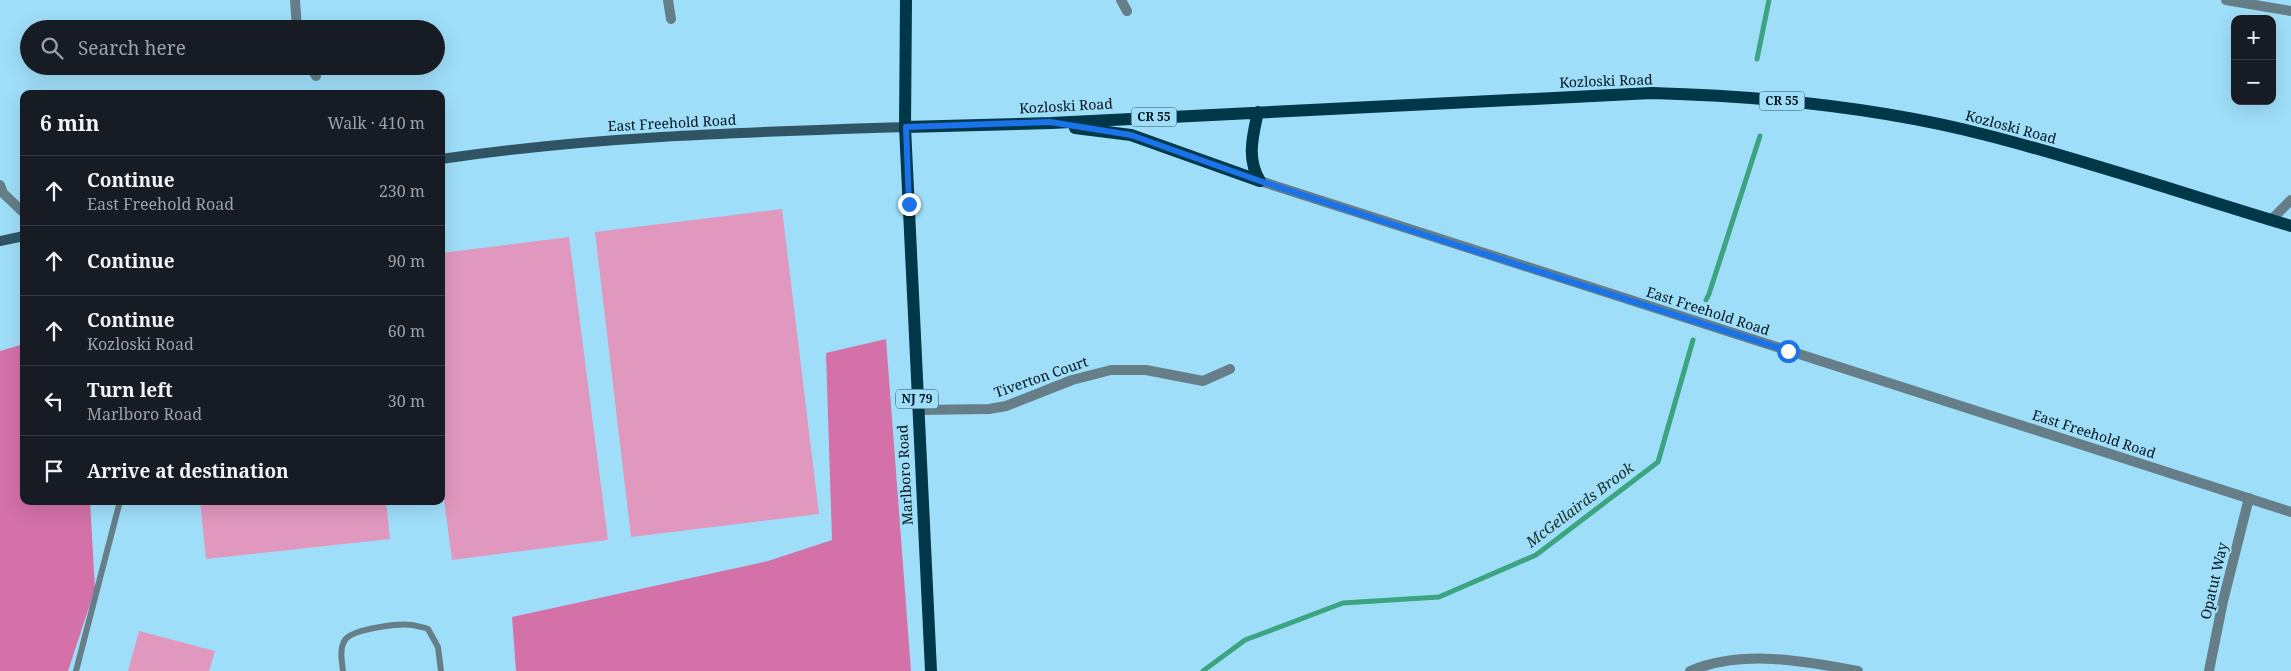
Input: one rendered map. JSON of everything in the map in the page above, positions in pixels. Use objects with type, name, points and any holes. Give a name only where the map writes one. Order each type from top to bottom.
[{"type":"main road","name":"NJ 79","points":[[906,0],[906,127]]},
{"type":"main road","name":"Kozloski Road","points":[[906,127],[1050,122],[1652,93],[1750,98],[1805,103],[1889,115],[1985,134],[2291,226]]},
{"type":"main road","points":[[1258,112],[1251,152],[1254,172],[1260,181]]},
{"type":"main road","points":[[1050,122],[1131,135],[1260,181]]},
{"type":"main road","name":"East Freehold Road","points":[[445,159],[602,140],[686,134],[906,127]]},
{"type":"main road","name":"Marlboro Road","points":[[906,127],[930,671]]},
{"type":"main road","points":[[0,241],[20,237]]},
{"type":"street","points":[[296,0],[297,20]]},
{"type":"street","points":[[668,0],[671,19]]},
{"type":"street","points":[[1121,0],[1127,12]]},
{"type":"street","points":[[2226,0],[2291,11]]},
{"type":"street","name":"East Freehold Road","points":[[1260,181],[2291,512]]},
{"type":"street","points":[[1,193],[20,210]]},
{"type":"street","points":[[2272,220],[2291,200]]},
{"type":"street","name":"Tiverton Court","points":[[918,410],[989,409],[1006,406],[1072,380],[1111,370],[1146,370],[1203,381],[1230,369]]},
{"type":"street","name":"Opatut Way","points":[[2209,671],[2223,601],[2249,498]]},
{"type":"street","points":[[1690,671],[1700,667],[1744,659],[1795,659],[1858,671]]},
{"type":"lane","points":[[76,671],[119,505]]},
{"type":"lane","points":[[343,671],[342,650],[345,640],[352,634],[361,630],[411,625],[428,629],[438,647],[441,671]]},
{"type":"shaded area","points":[[782,209],[819,514],[631,537],[595,232]]},
{"type":"shaded area","points":[[569,237],[608,540],[452,560],[445,505],[445,252]]},
{"type":"shaded area","points":[[886,339],[911,671],[516,671],[512,617],[768,561],[832,540],[826,353]]},
{"type":"shaded area","points":[[20,345],[20,505],[90,505],[95,589],[68,671],[0,671],[0,351]]},
{"type":"shaded area","points":[[200,505],[386,505],[390,539],[206,559]]},
{"type":"shaded area","points":[[139,631],[215,651],[209,671],[128,671]]},
{"type":"waterway","name":"McGellairds Brook","points":[[1757,59],[1769,0]]},
{"type":"waterway","name":"McGellairds Brook","points":[[1706,300],[1760,136]]},
{"type":"waterway","name":"McGellairds Brook","points":[[1203,671],[1245,640],[1343,603],[1439,597],[1536,555],[1658,462],[1693,340]]},
{"type":"route","points":[[909,204],[906,127],[1050,122],[1075,128],[1102,130],[1131,135],[1260,181],[1788,351]]}]
